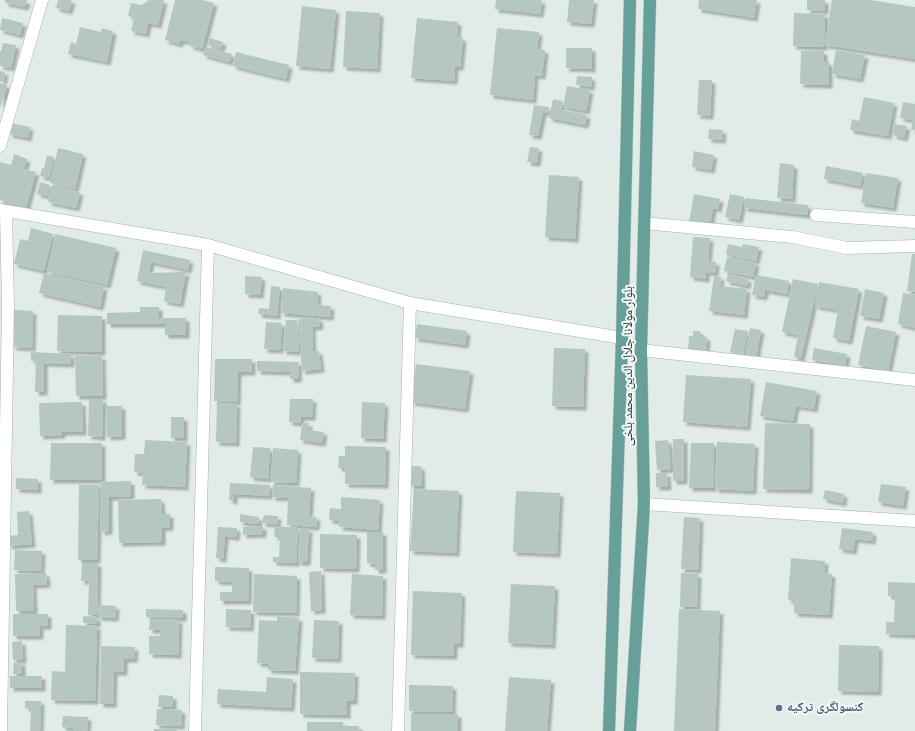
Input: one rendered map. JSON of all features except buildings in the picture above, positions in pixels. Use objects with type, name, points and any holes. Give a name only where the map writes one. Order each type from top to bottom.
[{"type":"main road","name":"بلوار مولانا جلال الدین محمد بلخی","points":[[609,731],[622,338],[630,0]]},
{"type":"main road","name":"بلوار مولانا جلال الدین محمد بلخی","points":[[630,731],[644,504],[641,350],[650,0]]},
{"type":"street","points":[[0,146],[2,131],[42,0]]},
{"type":"street","points":[[1,731],[4,306],[3,211],[208,245],[410,303],[622,338]]},
{"type":"street","points":[[816,215],[915,222]]},
{"type":"street","points":[[644,223],[792,237],[847,248],[915,246]]},
{"type":"street","points":[[195,731],[208,245]]},
{"type":"street","points":[[398,731],[410,303]]},
{"type":"street","points":[[641,350],[915,380]]},
{"type":"street","points":[[644,504],[915,521]]},
{"type":"place","name":"کنسولگری ترکیه","points":[[779,708]]}]
